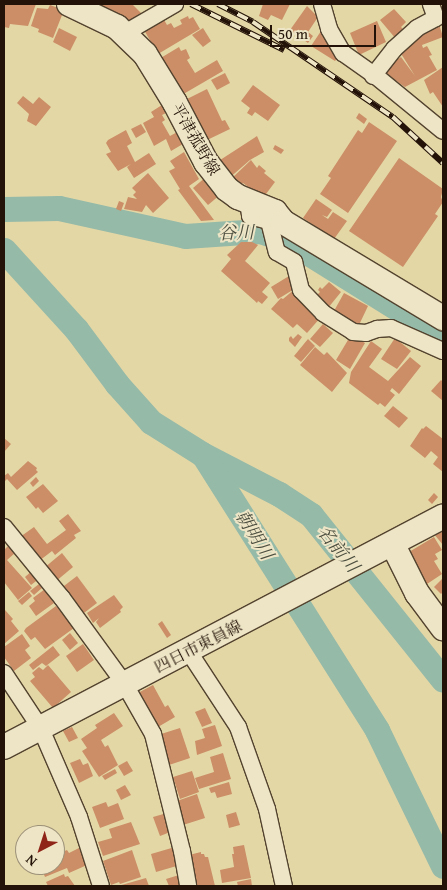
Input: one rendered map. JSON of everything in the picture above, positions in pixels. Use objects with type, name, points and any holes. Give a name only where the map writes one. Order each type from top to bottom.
[{"type":"main road","name":"平津菰野線","points":[[69,4],[97,16],[125,33],[137,44],[153,65],[213,173],[227,189],[248,201],[275,212],[283,222],[443,318]]},
{"type":"main road","name":"四日市東員線","points":[[4,747],[41,729],[124,683],[192,650],[386,549],[443,517]]},
{"type":"main road","points":[[386,549],[443,628]]},
{"type":"street","points":[[125,33],[174,4]]},
{"type":"street","points":[[322,4],[329,29],[343,53],[443,131]]},
{"type":"street","points":[[373,76],[394,48],[437,13]]},
{"type":"street","points":[[248,201],[250,216],[269,221],[278,248],[277,252],[294,262],[301,290],[323,313],[353,332],[366,333],[377,329],[390,328],[443,351]]},
{"type":"street","points":[[4,527],[62,598],[124,683],[153,734],[182,851],[188,886]]},
{"type":"street","points":[[192,650],[238,727],[262,791],[284,886]]},
{"type":"street","points":[[4,673],[41,729],[79,816],[101,886]]},
{"type":"building","points":[[4,4],[36,4],[28,26],[10,24],[9,28],[4,27]]},
{"type":"building","points":[[95,4],[132,4],[144,16],[128,27]]},
{"type":"building","points":[[263,4],[290,4],[282,20],[271,15],[268,20],[259,16]]},
{"type":"building","points":[[50,5],[64,10],[53,38],[38,32],[39,29],[31,26],[37,8],[48,9]]},
{"type":"building","points":[[307,6],[318,17],[308,32],[313,36],[308,43],[290,30]]},
{"type":"building","points":[[394,9],[406,22],[401,27],[405,31],[396,39],[380,20]]},
{"type":"building","points":[[188,16],[189,19],[193,17],[200,29],[158,54],[144,30],[163,18],[167,25],[171,23],[174,28],[182,24],[180,20]]},
{"type":"building","points":[[377,21],[386,42],[359,55],[350,33]]},
{"type":"building","points":[[439,24],[443,37],[422,45],[423,48],[427,46],[432,55],[429,56],[437,70],[405,87],[382,71],[401,57],[415,76],[400,52],[407,48],[405,46],[418,35]]},
{"type":"building","points":[[59,28],[77,37],[70,51],[53,42]]},
{"type":"building","points":[[203,28],[211,41],[203,47],[192,35]]},
{"type":"building","points":[[321,31],[334,47],[331,51],[339,56],[335,61],[311,46]]},
{"type":"building","points":[[179,47],[181,51],[186,49],[190,58],[187,60],[195,73],[217,60],[223,71],[180,96],[159,59]]},
{"type":"building","points":[[443,67],[443,107],[433,92],[430,94],[424,80]]},
{"type":"building","points":[[225,73],[230,83],[217,90],[211,80]]},
{"type":"building","points":[[253,85],[280,105],[268,121],[255,112],[252,116],[247,113],[250,108],[241,101]]},
{"type":"building","points":[[207,89],[222,121],[225,120],[230,129],[205,141],[185,100]]},
{"type":"building","points":[[23,96],[33,104],[39,97],[51,107],[36,126],[27,121],[29,114],[17,103]]},
{"type":"building","points":[[162,105],[166,113],[162,115],[165,120],[162,122],[170,136],[181,130],[188,141],[171,151],[166,139],[154,146],[143,123],[154,117],[151,112]]},
{"type":"building","points":[[359,113],[367,119],[364,124],[356,118]]},
{"type":"building","points":[[369,122],[397,141],[348,213],[320,194],[331,178],[328,176],[358,130],[362,133]]},
{"type":"building","points":[[141,124],[146,132],[136,138],[131,129]]},
{"type":"building","points":[[126,130],[132,143],[127,146],[135,162],[149,153],[156,164],[134,178],[127,167],[131,164],[118,171],[106,154],[111,152],[106,143],[108,140]]},
{"type":"building","points":[[257,136],[264,152],[250,160],[227,180],[214,164]]},
{"type":"building","points":[[275,145],[284,150],[281,154],[273,149]]},
{"type":"building","points":[[184,152],[199,179],[189,186],[214,220],[201,221],[178,190],[180,189],[169,171],[175,168],[170,161]]},
{"type":"building","points":[[399,158],[443,189],[441,197],[443,202],[435,214],[438,216],[403,267],[349,231]]},
{"type":"building","points":[[251,160],[257,168],[259,165],[266,171],[264,173],[275,182],[263,198],[243,183],[239,187],[230,180]]},
{"type":"building","points":[[148,173],[169,198],[153,213],[146,205],[142,212],[124,209],[128,197],[137,199],[133,195],[136,192],[132,188]]},
{"type":"building","points":[[207,176],[221,194],[208,205],[193,188]]},
{"type":"building","points":[[316,199],[332,210],[327,217],[322,215],[328,219],[333,212],[347,221],[334,239],[303,218]]},
{"type":"building","points":[[119,201],[124,203],[121,211],[116,209]]},
{"type":"building","points":[[241,242],[252,242],[258,245],[245,261],[270,283],[262,292],[268,297],[262,304],[258,301],[257,303],[221,271],[231,259],[227,255]]},
{"type":"building","points":[[289,276],[296,288],[278,299],[271,287]]},
{"type":"building","points":[[329,282],[341,292],[328,308],[315,297],[320,292],[318,290],[320,287],[322,289]]},
{"type":"building","points":[[296,288],[321,317],[307,333],[297,324],[293,328],[271,309],[281,298],[283,299]]},
{"type":"building","points":[[344,293],[368,306],[359,325],[334,311]]},
{"type":"building","points":[[323,324],[333,333],[320,347],[310,339]]},
{"type":"building","points":[[298,334],[302,337],[295,347],[289,341],[289,338],[291,336],[293,339]]},
{"type":"building","points":[[351,335],[365,343],[350,369],[336,360]]},
{"type":"building","points":[[395,338],[411,351],[397,369],[381,359]]},
{"type":"building","points":[[308,339],[315,346],[301,362],[294,356]]},
{"type":"building","points":[[371,341],[382,349],[369,367],[388,381],[410,357],[421,366],[399,394],[392,388],[390,391],[395,395],[385,407],[380,403],[378,405],[349,383],[351,372]]},
{"type":"building","points":[[315,347],[324,355],[327,352],[347,373],[332,392],[300,365]]},
{"type":"building","points":[[441,380],[443,382],[443,401],[431,391]]},
{"type":"building","points":[[393,406],[408,418],[399,428],[384,416]]},
{"type":"building","points":[[426,426],[443,439],[443,472],[433,464],[438,457],[431,451],[425,458],[410,446],[422,428]]},
{"type":"building","points":[[4,438],[11,444],[4,452]]},
{"type":"building","points":[[28,461],[37,468],[38,472],[17,490],[7,479],[4,482],[4,476],[8,473],[11,477]]},
{"type":"building","points":[[36,477],[39,481],[33,487],[30,483]]},
{"type":"building","points":[[43,484],[58,501],[43,513],[38,507],[36,509],[26,497]]},
{"type":"building","points":[[434,493],[438,497],[432,504],[428,500]]},
{"type":"building","points":[[68,514],[81,531],[74,535],[76,538],[55,555],[52,551],[39,561],[20,537],[34,527],[47,544],[66,530],[59,521]]},
{"type":"building","points":[[443,530],[443,545],[434,534]]},
{"type":"building","points":[[434,537],[442,550],[435,554],[438,559],[434,561],[442,574],[424,586],[409,552]]},
{"type":"building","points":[[9,545],[15,553],[7,560],[32,588],[18,600],[4,582],[4,550]]},
{"type":"building","points":[[62,553],[73,567],[55,582],[44,568]]},
{"type":"building","points":[[33,570],[40,578],[31,585],[25,577]]},
{"type":"building","points":[[77,576],[97,603],[80,616],[60,589]]},
{"type":"building","points":[[443,578],[443,592],[441,594],[434,587]]},
{"type":"building","points":[[39,584],[42,588],[34,595],[30,591]]},
{"type":"building","points":[[45,589],[54,603],[36,616],[29,606],[35,601],[33,598]]},
{"type":"building","points":[[29,592],[32,596],[22,605],[18,601]]},
{"type":"building","points":[[114,595],[123,607],[120,610],[121,612],[100,628],[96,622],[99,618],[93,623],[87,613]]},
{"type":"building","points":[[56,606],[74,628],[45,649],[35,637],[31,640],[24,631]]},
{"type":"building","points":[[5,610],[13,619],[11,621],[19,631],[4,644]]},
{"type":"building","points":[[162,621],[171,635],[167,638],[158,624]]},
{"type":"building","points":[[70,633],[78,643],[70,650],[62,640]]},
{"type":"building","points":[[22,634],[30,646],[25,650],[31,658],[14,671],[4,657],[4,647]]},
{"type":"building","points":[[83,644],[94,660],[77,672],[66,656]]},
{"type":"building","points":[[53,646],[60,655],[46,666],[42,663],[33,670],[29,665]]},
{"type":"building","points":[[48,665],[71,692],[53,708],[30,681],[35,677],[32,673],[39,667],[43,670]]},
{"type":"building","points":[[153,685],[165,707],[168,705],[175,717],[158,727],[136,694]]},
{"type":"building","points":[[205,708],[212,723],[202,727],[195,712]]},
{"type":"building","points":[[114,713],[123,726],[101,740],[105,747],[108,745],[118,765],[99,777],[82,751],[87,748],[81,739],[97,728],[95,725]]},
{"type":"building","points":[[215,725],[222,746],[197,755],[195,741],[205,738],[202,729]]},
{"type":"building","points":[[72,727],[78,738],[69,742],[63,731]]},
{"type":"building","points":[[180,728],[190,758],[169,765],[158,735]]},
{"type":"building","points":[[223,753],[231,779],[199,789],[195,778],[214,772],[210,757]]},
{"type":"building","points":[[80,759],[83,765],[88,763],[93,776],[79,783],[70,763]]},
{"type":"building","points":[[127,761],[133,771],[124,776],[118,766]]},
{"type":"building","points":[[115,769],[117,773],[105,780],[102,776]]},
{"type":"building","points":[[192,771],[199,792],[180,799],[173,777]]},
{"type":"building","points":[[229,782],[232,794],[217,798],[215,792],[211,793],[209,788]]},
{"type":"building","points":[[125,785],[131,795],[121,800],[116,790]]},
{"type":"building","points":[[197,794],[205,818],[183,825],[174,802]]},
{"type":"building","points":[[106,802],[108,807],[118,803],[124,819],[100,828],[92,807]]},
{"type":"building","points":[[236,812],[240,825],[229,828],[226,815]]},
{"type":"building","points":[[167,813],[173,831],[160,836],[153,817]]},
{"type":"building","points":[[131,822],[140,844],[103,856],[98,842],[112,838],[109,829]]},
{"type":"building","points":[[244,845],[251,878],[222,883],[220,870],[234,867],[233,847]]},
{"type":"building","points":[[175,847],[180,865],[156,872],[151,854]]},
{"type":"building","points":[[79,848],[87,865],[69,873],[67,868],[65,869],[65,851],[67,850],[69,853]]},
{"type":"building","points":[[132,850],[141,877],[111,885],[103,861]]},
{"type":"building","points":[[201,852],[205,857],[208,857],[215,886],[196,886],[189,855]]},
{"type":"building","points":[[64,875],[65,877],[68,876],[75,886],[48,886],[46,882]]},
{"type":"building","points":[[179,875],[182,886],[169,886],[166,879]]},
{"type":"building","points":[[146,878],[149,886],[118,886]]},
{"type":"building","points":[[251,879],[252,886],[238,886],[237,882]]},
{"type":"waterway","name":"谷川","points":[[4,209],[59,208],[185,236],[260,231],[289,241],[443,337]]},
{"type":"waterway","name":"名前川","points":[[4,250],[76,329],[117,384],[151,422],[202,454],[279,494],[311,515],[443,680]]},
{"type":"waterway","name":"朝明川","points":[[204,456],[377,730],[443,866]]},
{"type":"railway","points":[[191,4],[284,50]]},
{"type":"railway","points":[[218,4],[253,22],[393,117],[443,163]]}]
